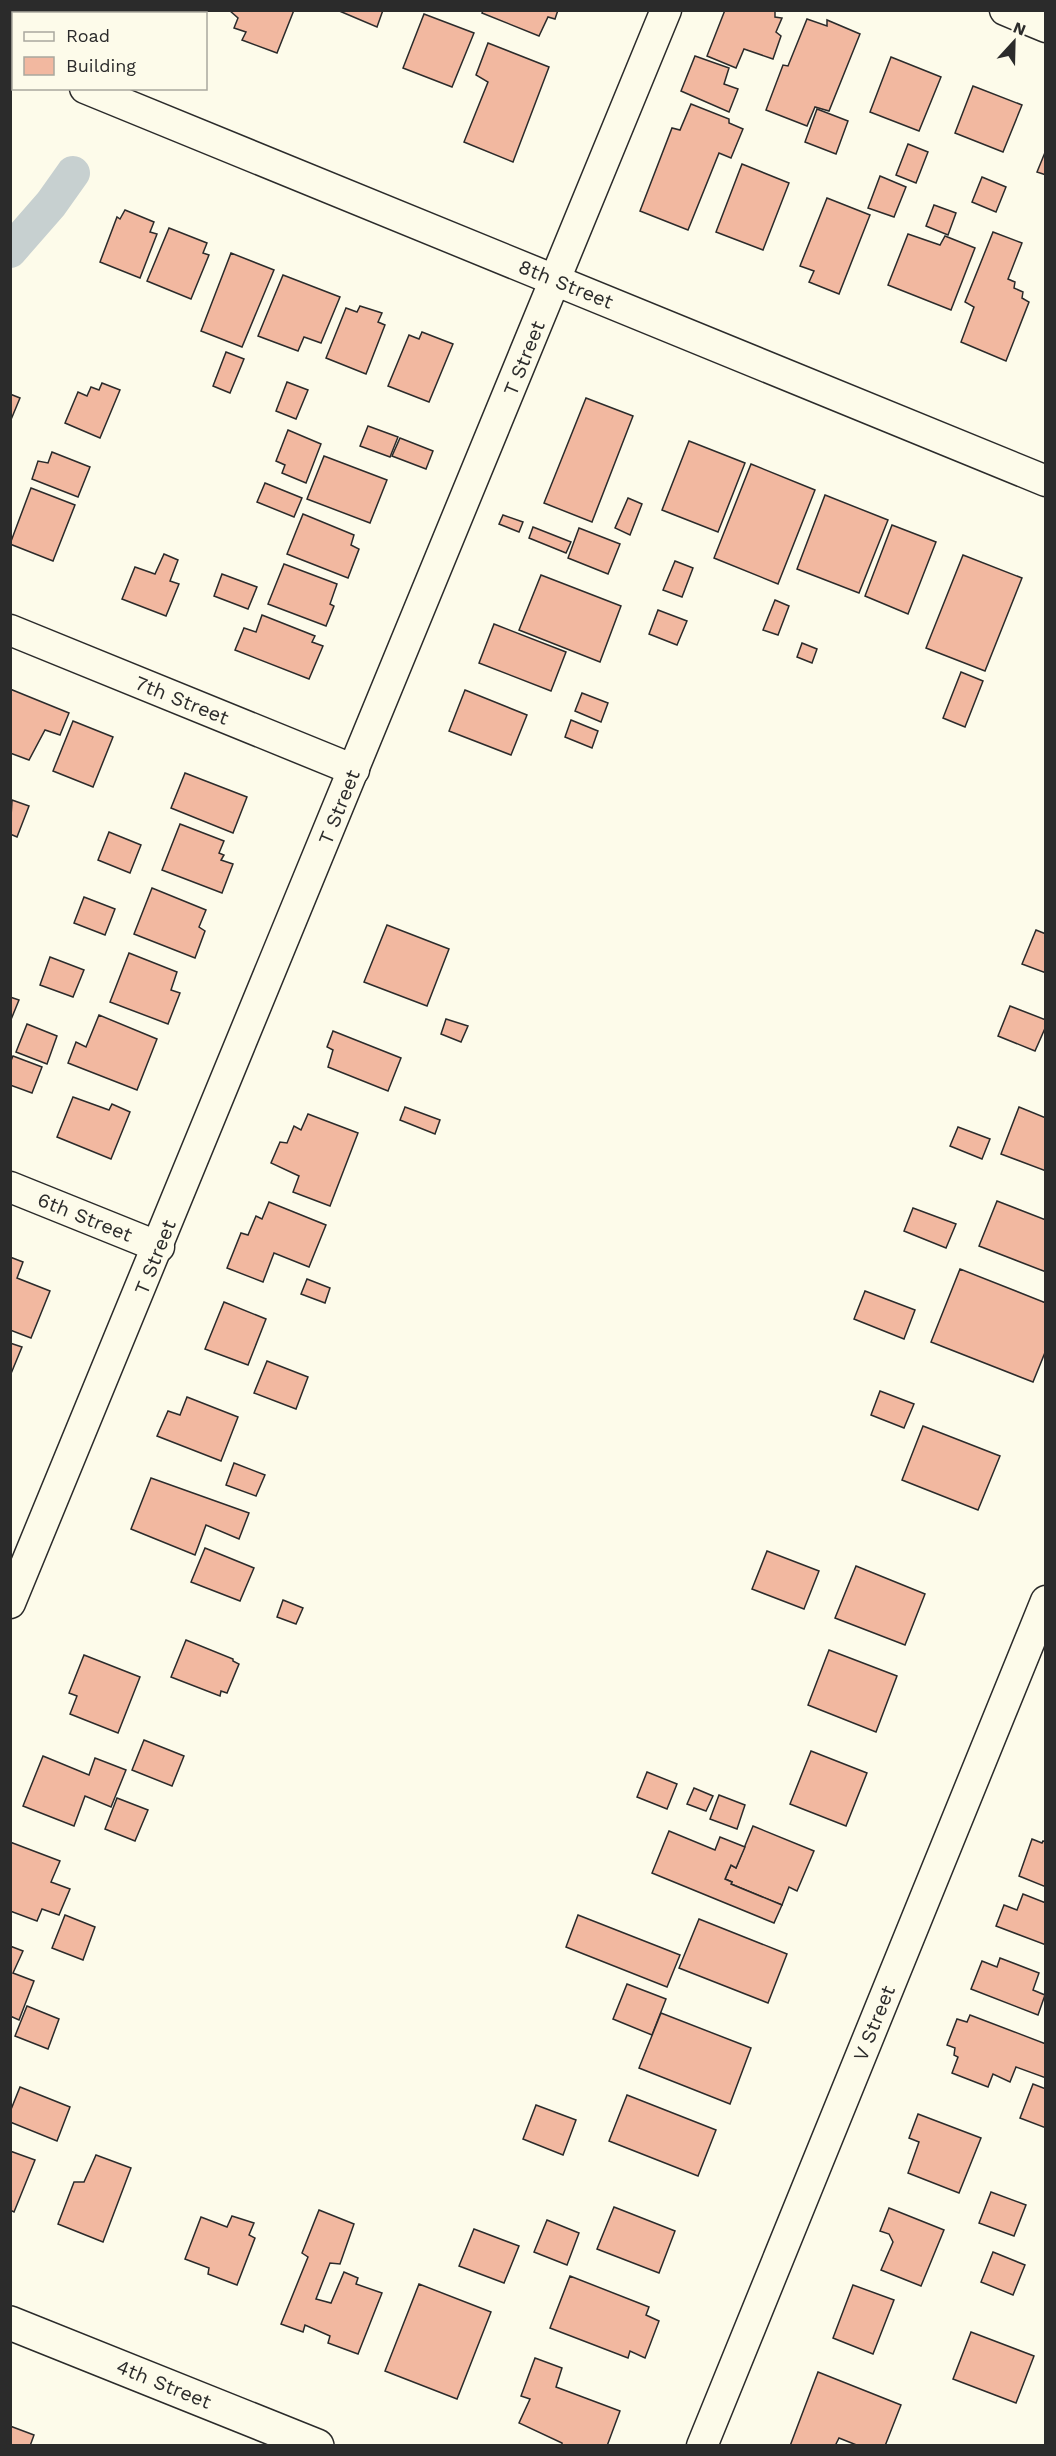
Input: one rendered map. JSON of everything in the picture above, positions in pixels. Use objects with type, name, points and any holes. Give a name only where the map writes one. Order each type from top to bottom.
[{"type":"street","name":"T Street","points":[[10,1604],[159,1247],[666,10]]},
{"type":"street","points":[[1005,10],[1046,27]]},
{"type":"street","name":"8th Street","points":[[91,90],[1046,481]]},
{"type":"street","name":"7th Street","points":[[10,630],[354,770]]},
{"type":"street","name":"6th Street","points":[[10,1187],[159,1247]]},
{"type":"street","name":"V Street","points":[[702,2445],[1046,1601]]},
{"type":"street","name":"4th Street","points":[[10,2323],[317,2445]]},
{"type":"building","points":[[229,10],[294,10],[277,53],[242,40],[246,32],[234,28],[238,18]]},
{"type":"building","points":[[337,10],[383,10],[377,27]]},
{"type":"building","points":[[483,10],[558,10],[555,19],[548,17],[539,36],[482,13]]},
{"type":"building","points":[[725,10],[775,11],[775,17],[782,18],[776,32],[781,36],[773,59],[744,49],[736,68],[707,56]]},
{"type":"building","points":[[424,14],[474,33],[452,87],[403,68]]},
{"type":"building","points":[[807,19],[827,26],[827,20],[860,34],[829,111],[815,107],[807,126],[766,110],[783,65],[788,66]]},
{"type":"building","points":[[488,43],[549,67],[513,162],[464,142],[488,82],[476,75]]},
{"type":"building","points":[[695,56],[729,68],[724,84],[738,89],[729,112],[681,91]]},
{"type":"building","points":[[891,57],[941,77],[919,131],[870,112]]},
{"type":"building","points":[[973,86],[1022,105],[1003,152],[955,133]]},
{"type":"building","points":[[691,104],[729,119],[729,123],[743,129],[731,158],[719,153],[688,230],[640,211],[672,128],[680,130]]},
{"type":"building","points":[[817,109],[848,121],[836,154],[805,142]]},
{"type":"building","points":[[908,144],[928,152],[916,183],[896,175]]},
{"type":"building","points":[[1046,150],[1046,175],[1037,172]]},
{"type":"building","points":[[742,164],[789,183],[763,250],[716,232]]},
{"type":"building","points":[[880,176],[906,187],[894,217],[868,208]]},
{"type":"building","points":[[982,177],[1006,187],[996,212],[972,202]]},
{"type":"building","points":[[827,198],[870,215],[839,294],[809,282],[814,271],[800,266]]},
{"type":"building","points":[[934,205],[956,213],[948,235],[926,226]]},
{"type":"building","points":[[125,210],[154,222],[150,232],[157,234],[140,278],[100,262],[117,217],[120,219]]},
{"type":"building","points":[[169,228],[207,243],[203,253],[209,255],[191,299],[147,281]]},
{"type":"building","points":[[993,232],[1022,243],[1008,279],[1015,282],[1014,288],[1023,292],[1022,298],[1029,302],[1006,361],[961,342],[974,307],[965,302]]},
{"type":"building","points":[[908,234],[940,245],[945,236],[975,248],[951,310],[888,285]]},
{"type":"building","points":[[231,253],[274,270],[242,347],[201,331]]},
{"type":"building","points":[[283,275],[340,297],[321,343],[304,337],[298,351],[258,336]]},
{"type":"building","points":[[360,306],[382,313],[378,322],[385,325],[366,374],[326,358],[346,308],[357,312]]},
{"type":"building","points":[[422,332],[453,344],[429,402],[388,386],[409,335],[419,339]]},
{"type":"building","points":[[226,352],[244,359],[230,393],[213,386]]},
{"type":"building","points":[[287,382],[308,390],[296,419],[276,411]]},
{"type":"building","points":[[102,383],[120,390],[100,438],[65,423],[78,392],[87,396],[91,387],[99,390]]},
{"type":"building","points":[[10,394],[20,398],[10,422]]},
{"type":"building","points":[[586,398],[633,416],[592,522],[544,503]]},
{"type":"building","points":[[368,426],[398,437],[390,457],[360,446]]},
{"type":"building","points":[[288,430],[321,444],[306,483],[282,473],[285,465],[276,461]]},
{"type":"building","points":[[400,438],[433,451],[426,469],[392,456]]},
{"type":"building","points":[[689,441],[745,463],[718,532],[662,510]]},
{"type":"building","points":[[52,452],[90,467],[78,497],[32,479],[38,461],[48,463]]},
{"type":"building","points":[[324,456],[387,480],[370,523],[307,499]]},
{"type":"building","points":[[751,464],[815,490],[778,584],[714,558]]},
{"type":"building","points":[[265,483],[302,498],[294,517],[257,502]]},
{"type":"building","points":[[31,488],[75,505],[53,561],[10,544]]},
{"type":"building","points":[[825,495],[888,520],[859,593],[797,569]]},
{"type":"building","points":[[628,498],[642,504],[630,535],[615,528]]},
{"type":"building","points":[[303,514],[354,535],[351,545],[359,549],[348,578],[287,554]]},
{"type":"building","points":[[503,515],[523,522],[519,532],[499,524]]},
{"type":"building","points":[[892,525],[936,542],[908,614],[865,596]]},
{"type":"building","points":[[533,527],[571,542],[566,553],[529,538]]},
{"type":"building","points":[[579,528],[620,544],[608,574],[568,558]]},
{"type":"building","points":[[164,554],[178,560],[170,581],[179,584],[166,616],[122,599],[135,567],[155,574]]},
{"type":"building","points":[[963,555],[1022,578],[985,671],[926,648]]},
{"type":"building","points":[[675,561],[693,568],[682,597],[663,590]]},
{"type":"building","points":[[284,564],[337,584],[330,604],[334,606],[326,626],[268,604]]},
{"type":"building","points":[[222,574],[257,587],[248,609],[214,596]]},
{"type":"building","points":[[541,575],[621,606],[600,662],[519,630]]},
{"type":"building","points":[[775,600],[789,606],[778,635],[763,630]]},
{"type":"building","points":[[658,610],[687,621],[677,645],[649,634]]},
{"type":"building","points":[[262,615],[315,636],[312,642],[323,646],[309,679],[235,650],[244,628],[256,632]]},
{"type":"building","points":[[494,624],[566,652],[551,691],[479,663]]},
{"type":"building","points":[[802,643],[817,649],[812,663],[797,657]]},
{"type":"building","points":[[961,672],[983,681],[965,727],[943,718]]},
{"type":"building","points":[[10,689],[69,713],[60,735],[45,730],[29,760],[10,753]]},
{"type":"building","points":[[465,690],[527,715],[511,755],[449,731]]},
{"type":"building","points":[[582,693],[608,703],[601,722],[575,711]]},
{"type":"building","points":[[571,720],[598,731],[592,748],[565,737]]},
{"type":"building","points":[[73,721],[113,737],[93,787],[53,771]]},
{"type":"building","points":[[185,773],[247,797],[233,833],[171,808]]},
{"type":"building","points":[[12,800],[29,806],[17,837],[10,834]]},
{"type":"building","points":[[180,824],[224,841],[219,853],[224,855],[221,860],[233,864],[222,893],[162,870]]},
{"type":"building","points":[[109,832],[141,845],[130,873],[98,860]]},
{"type":"building","points":[[152,888],[206,910],[199,927],[205,931],[195,958],[134,934]]},
{"type":"building","points":[[84,897],[115,909],[105,935],[74,923]]},
{"type":"building","points":[[387,925],[449,949],[427,1006],[364,982]]},
{"type":"building","points":[[1036,930],[1046,934],[1046,973],[1022,964]]},
{"type":"building","points":[[129,953],[177,972],[171,990],[180,993],[168,1024],[110,1002]]},
{"type":"building","points":[[50,957],[84,970],[73,997],[40,985]]},
{"type":"building","points":[[10,997],[19,1000],[10,1022]]},
{"type":"building","points":[[1010,1006],[1046,1020],[1046,1026],[1035,1051],[998,1036]]},
{"type":"building","points":[[99,1015],[157,1039],[137,1090],[68,1063],[76,1042],[86,1047]]},
{"type":"building","points":[[446,1019],[468,1026],[461,1042],[441,1034]]},
{"type":"building","points":[[27,1024],[57,1036],[47,1064],[16,1052]]},
{"type":"building","points":[[333,1031],[401,1058],[388,1091],[328,1067],[333,1050],[327,1047]]},
{"type":"building","points":[[13,1056],[42,1067],[32,1093],[10,1085],[10,1063]]},
{"type":"building","points":[[73,1097],[109,1110],[112,1104],[130,1112],[111,1159],[57,1137]]},
{"type":"building","points":[[405,1107],[440,1120],[435,1134],[400,1120]]},
{"type":"building","points":[[1019,1107],[1046,1118],[1046,1171],[1001,1154]]},
{"type":"building","points":[[308,1114],[358,1133],[330,1206],[293,1192],[299,1176],[271,1163],[280,1142],[287,1143],[294,1126],[301,1130]]},
{"type":"building","points":[[958,1127],[990,1139],[982,1159],[950,1146]]},
{"type":"building","points":[[997,1201],[1046,1220],[1046,1272],[979,1246]]},
{"type":"building","points":[[269,1202],[326,1225],[309,1267],[274,1253],[263,1282],[227,1268],[241,1233],[248,1235],[256,1216],[262,1219]]},
{"type":"building","points":[[913,1208],[956,1224],[946,1248],[904,1231]]},
{"type":"building","points":[[10,1257],[23,1262],[17,1278],[50,1291],[31,1338],[10,1330]]},
{"type":"building","points":[[960,1269],[1046,1303],[1046,1350],[1033,1382],[931,1342]]},
{"type":"building","points":[[307,1279],[330,1288],[325,1303],[301,1294]]},
{"type":"building","points":[[865,1291],[915,1310],[904,1339],[854,1319]]},
{"type":"building","points":[[224,1302],[266,1319],[248,1365],[205,1349]]},
{"type":"building","points":[[10,1343],[22,1347],[10,1376]]},
{"type":"building","points":[[267,1361],[308,1377],[296,1409],[254,1393]]},
{"type":"building","points":[[880,1391],[914,1404],[904,1428],[871,1415]]},
{"type":"building","points":[[187,1397],[238,1417],[221,1461],[157,1436],[168,1411],[180,1415]]},
{"type":"building","points":[[923,1426],[1000,1456],[978,1510],[902,1480]]},
{"type":"building","points":[[234,1463],[265,1475],[256,1496],[226,1485]]},
{"type":"building","points":[[151,1478],[249,1513],[239,1539],[206,1525],[195,1555],[131,1529]]},
{"type":"building","points":[[205,1548],[254,1568],[240,1601],[191,1582]]},
{"type":"building","points":[[767,1551],[819,1571],[804,1609],[752,1589]]},
{"type":"building","points":[[856,1566],[925,1594],[905,1645],[835,1618]]},
{"type":"building","points":[[283,1600],[303,1608],[296,1624],[277,1617]]},
{"type":"building","points":[[186,1640],[233,1659],[239,1664],[227,1693],[221,1691],[220,1696],[171,1677]]},
{"type":"building","points":[[829,1650],[897,1676],[876,1732],[808,1705]]},
{"type":"building","points":[[84,1655],[140,1677],[118,1733],[70,1714],[77,1696],[69,1693]]},
{"type":"building","points":[[144,1740],[184,1756],[172,1786],[132,1770]]},
{"type":"building","points":[[811,1751],[867,1773],[846,1826],[790,1804]]},
{"type":"building","points":[[43,1756],[89,1775],[95,1758],[126,1770],[111,1807],[85,1796],[74,1826],[23,1806]]},
{"type":"building","points":[[647,1772],[677,1784],[667,1809],[637,1797]]},
{"type":"building","points":[[694,1788],[713,1796],[706,1811],[687,1804]]},
{"type":"building","points":[[719,1795],[745,1805],[737,1829],[710,1819]]},
{"type":"building","points":[[117,1798],[148,1810],[135,1841],[105,1829]]},
{"type":"building","points":[[753,1826],[814,1851],[797,1891],[789,1887],[782,1905],[731,1884],[732,1882],[725,1879],[731,1865],[736,1868]]},
{"type":"building","points":[[669,1831],[715,1850],[720,1837],[745,1847],[736,1868],[731,1865],[725,1879],[732,1882],[731,1884],[782,1905],[774,1923],[652,1873]]},
{"type":"building","points":[[1032,1839],[1042,1843],[1046,1842],[1046,1887],[1019,1876]]},
{"type":"building","points":[[10,1842],[60,1861],[51,1882],[70,1889],[59,1915],[42,1909],[37,1921],[10,1911]]},
{"type":"building","points":[[1023,1894],[1046,1903],[1046,1945],[996,1926],[1004,1905],[1017,1910]]},
{"type":"building","points":[[65,1915],[95,1927],[83,1960],[52,1948]]},
{"type":"building","points":[[578,1915],[680,1955],[667,1987],[566,1947]]},
{"type":"building","points":[[699,1919],[787,1954],[768,2003],[679,1968]]},
{"type":"building","points":[[10,1946],[23,1951],[13,1973],[34,1981],[19,2020],[10,2016]]},
{"type":"building","points":[[1000,1958],[1039,1973],[1033,1990],[1045,1995],[1038,2015],[971,1989],[982,1961],[997,1967]]},
{"type":"building","points":[[627,1984],[666,1999],[652,2035],[613,2019]]},
{"type":"building","points":[[27,2006],[59,2019],[48,2049],[15,2036]]},
{"type":"building","points":[[661,2013],[751,2048],[730,2104],[639,2068]]},
{"type":"building","points":[[970,2015],[1046,2044],[1046,2078],[1016,2067],[1010,2082],[993,2074],[988,2087],[952,2073],[958,2057],[954,2055],[955,2048],[947,2045],[957,2019],[967,2022]]},
{"type":"building","points":[[1033,2084],[1046,2089],[1046,2128],[1020,2118]]},
{"type":"building","points":[[20,2087],[70,2107],[57,2141],[10,2122],[10,2112]]},
{"type":"building","points":[[627,2095],[716,2130],[698,2176],[609,2141]]},
{"type":"building","points":[[536,2105],[576,2120],[563,2155],[523,2139]]},
{"type":"building","points":[[918,2114],[981,2138],[959,2193],[908,2173],[919,2142],[909,2138]]},
{"type":"building","points":[[10,2151],[35,2160],[14,2212],[10,2210]]},
{"type":"building","points":[[96,2155],[131,2168],[103,2242],[58,2224],[74,2182],[84,2182]]},
{"type":"building","points":[[991,2192],[1026,2205],[1014,2236],[979,2223]]},
{"type":"building","points":[[614,2207],[675,2231],[659,2273],[597,2249]]},
{"type":"building","points":[[889,2208],[944,2230],[921,2286],[881,2270],[893,2242],[889,2234],[880,2231]]},
{"type":"building","points":[[319,2210],[354,2224],[340,2264],[330,2263],[316,2299],[331,2303],[344,2272],[358,2278],[356,2284],[382,2293],[358,2354],[328,2343],[330,2336],[305,2325],[303,2332],[281,2324],[308,2257],[302,2253]]},
{"type":"building","points":[[232,2216],[254,2223],[249,2235],[255,2238],[237,2285],[208,2274],[209,2268],[185,2259],[201,2217],[227,2227]]},
{"type":"building","points":[[547,2220],[579,2233],[567,2265],[534,2252]]},
{"type":"building","points":[[474,2229],[519,2246],[504,2283],[459,2266]]},
{"type":"building","points":[[993,2252],[1025,2265],[1013,2295],[981,2282]]},
{"type":"building","points":[[570,2276],[649,2307],[646,2315],[659,2321],[645,2358],[630,2351],[628,2358],[550,2328]]},
{"type":"building","points":[[419,2284],[491,2312],[457,2399],[385,2371]]},
{"type":"building","points":[[853,2285],[894,2300],[873,2354],[833,2338]]},
{"type":"building","points":[[971,2332],[1034,2356],[1016,2403],[953,2379]]},
{"type":"building","points":[[535,2358],[562,2368],[556,2387],[620,2411],[607,2446],[562,2446],[562,2443],[519,2423],[530,2399],[521,2396]]},
{"type":"building","points":[[818,2372],[901,2405],[885,2446],[859,2446],[839,2438],[835,2446],[790,2446]]},
{"type":"building","points":[[10,2426],[34,2435],[30,2446],[10,2446]]},
{"type":"waterway","points":[[10,251],[51,204],[73,173]]}]
